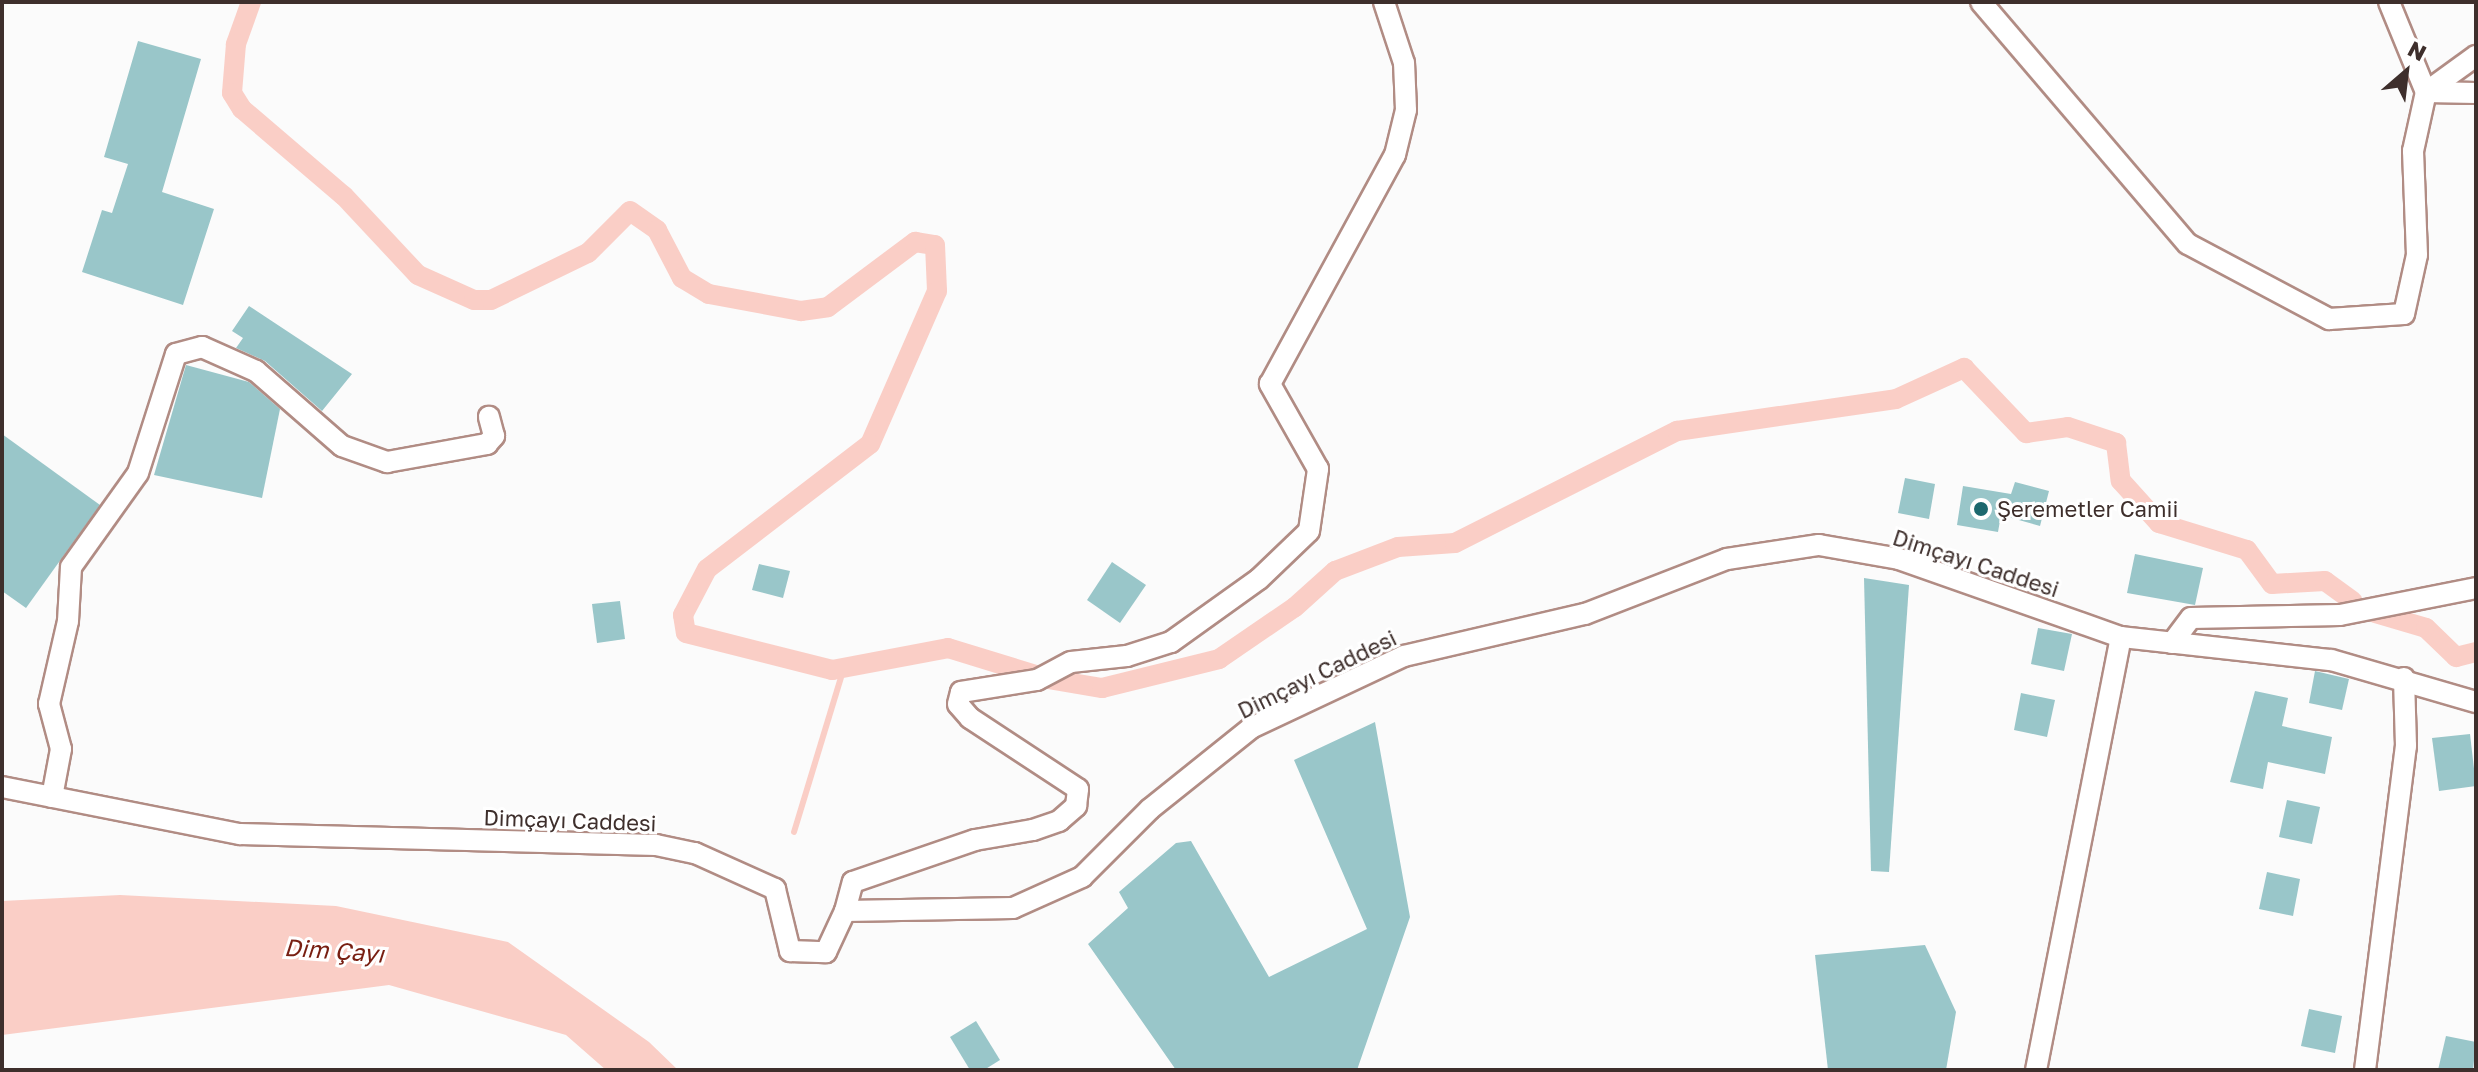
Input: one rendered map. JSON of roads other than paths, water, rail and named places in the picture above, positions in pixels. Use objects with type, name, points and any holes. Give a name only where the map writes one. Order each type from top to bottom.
[{"type":"street","points":[[845,911],[853,882],[975,840],[1033,830],[1059,821],[1076,806],[1078,789],[1005,743],[958,704],[961,692],[979,685],[1042,677],[1071,662],[1127,656],[1171,642],[1259,579],[1309,531],[1318,469],[1270,384],[1395,155],[1406,110],[1404,63],[1384,2]]},
{"type":"street","points":[[1981,2],[2188,244],[2329,319],[2404,314],[2417,255],[2413,151],[2426,92],[2389,2]]},
{"type":"street","points":[[2426,92],[2476,56]]},
{"type":"street","points":[[2426,92],[2476,93]]},
{"type":"street","points":[[52,797],[61,749],[49,704],[68,621],[71,567],[138,473],[176,354],[202,347],[256,371],[342,446],[387,462],[487,444],[494,436],[489,417]]},
{"type":"street","name":"Dimçayı Caddesi","points":[[2,787],[240,834],[656,845],[695,853],[775,889],[790,951],[826,952],[845,911],[1013,908],[1082,877],[1150,809],[1251,728],[1404,656],[1585,614],[1727,559],[1819,545],[1899,559],[2121,637],[2331,660],[2404,678],[2476,702]]},
{"type":"street","points":[[2172,643],[2191,618],[2340,615],[2476,588]]},
{"type":"street","points":[[2036,1070],[2121,637]]},
{"type":"street","points":[[2365,1070],[2406,746],[2404,678]]},
{"type":"water","name":"Dim Çayı","points":[[120,895],[336,906],[508,942],[649,1042],[678,1070],[606,1070],[566,1035],[389,985],[2,1035],[2,901]]},
{"type":"waterway","points":[[251,2],[236,44],[232,93],[242,109],[344,196],[418,275],[474,300],[491,300],[588,253],[630,211],[657,230],[682,278],[709,294],[801,311],[828,307],[915,242],[935,245],[937,291],[870,444],[707,569],[683,615],[686,633],[832,670],[948,648],[1036,675]]},
{"type":"waterway","points":[[1048,679],[1102,688],[1219,659],[1295,607],[1335,571],[1398,547],[1455,543],[1677,431],[1896,399],[1964,368],[2026,433],[2068,427],[2116,443],[2121,481],[2159,523],[2247,550],[2272,584],[2325,581],[2353,601]]},
{"type":"waterway","points":[[2375,613],[2426,628],[2456,657],[2476,652]]},
{"type":"waterway","points":[[794,832],[843,671]]},
{"type":"place","name":"Şeremetler Camii","points":[[1981,509]]}]
